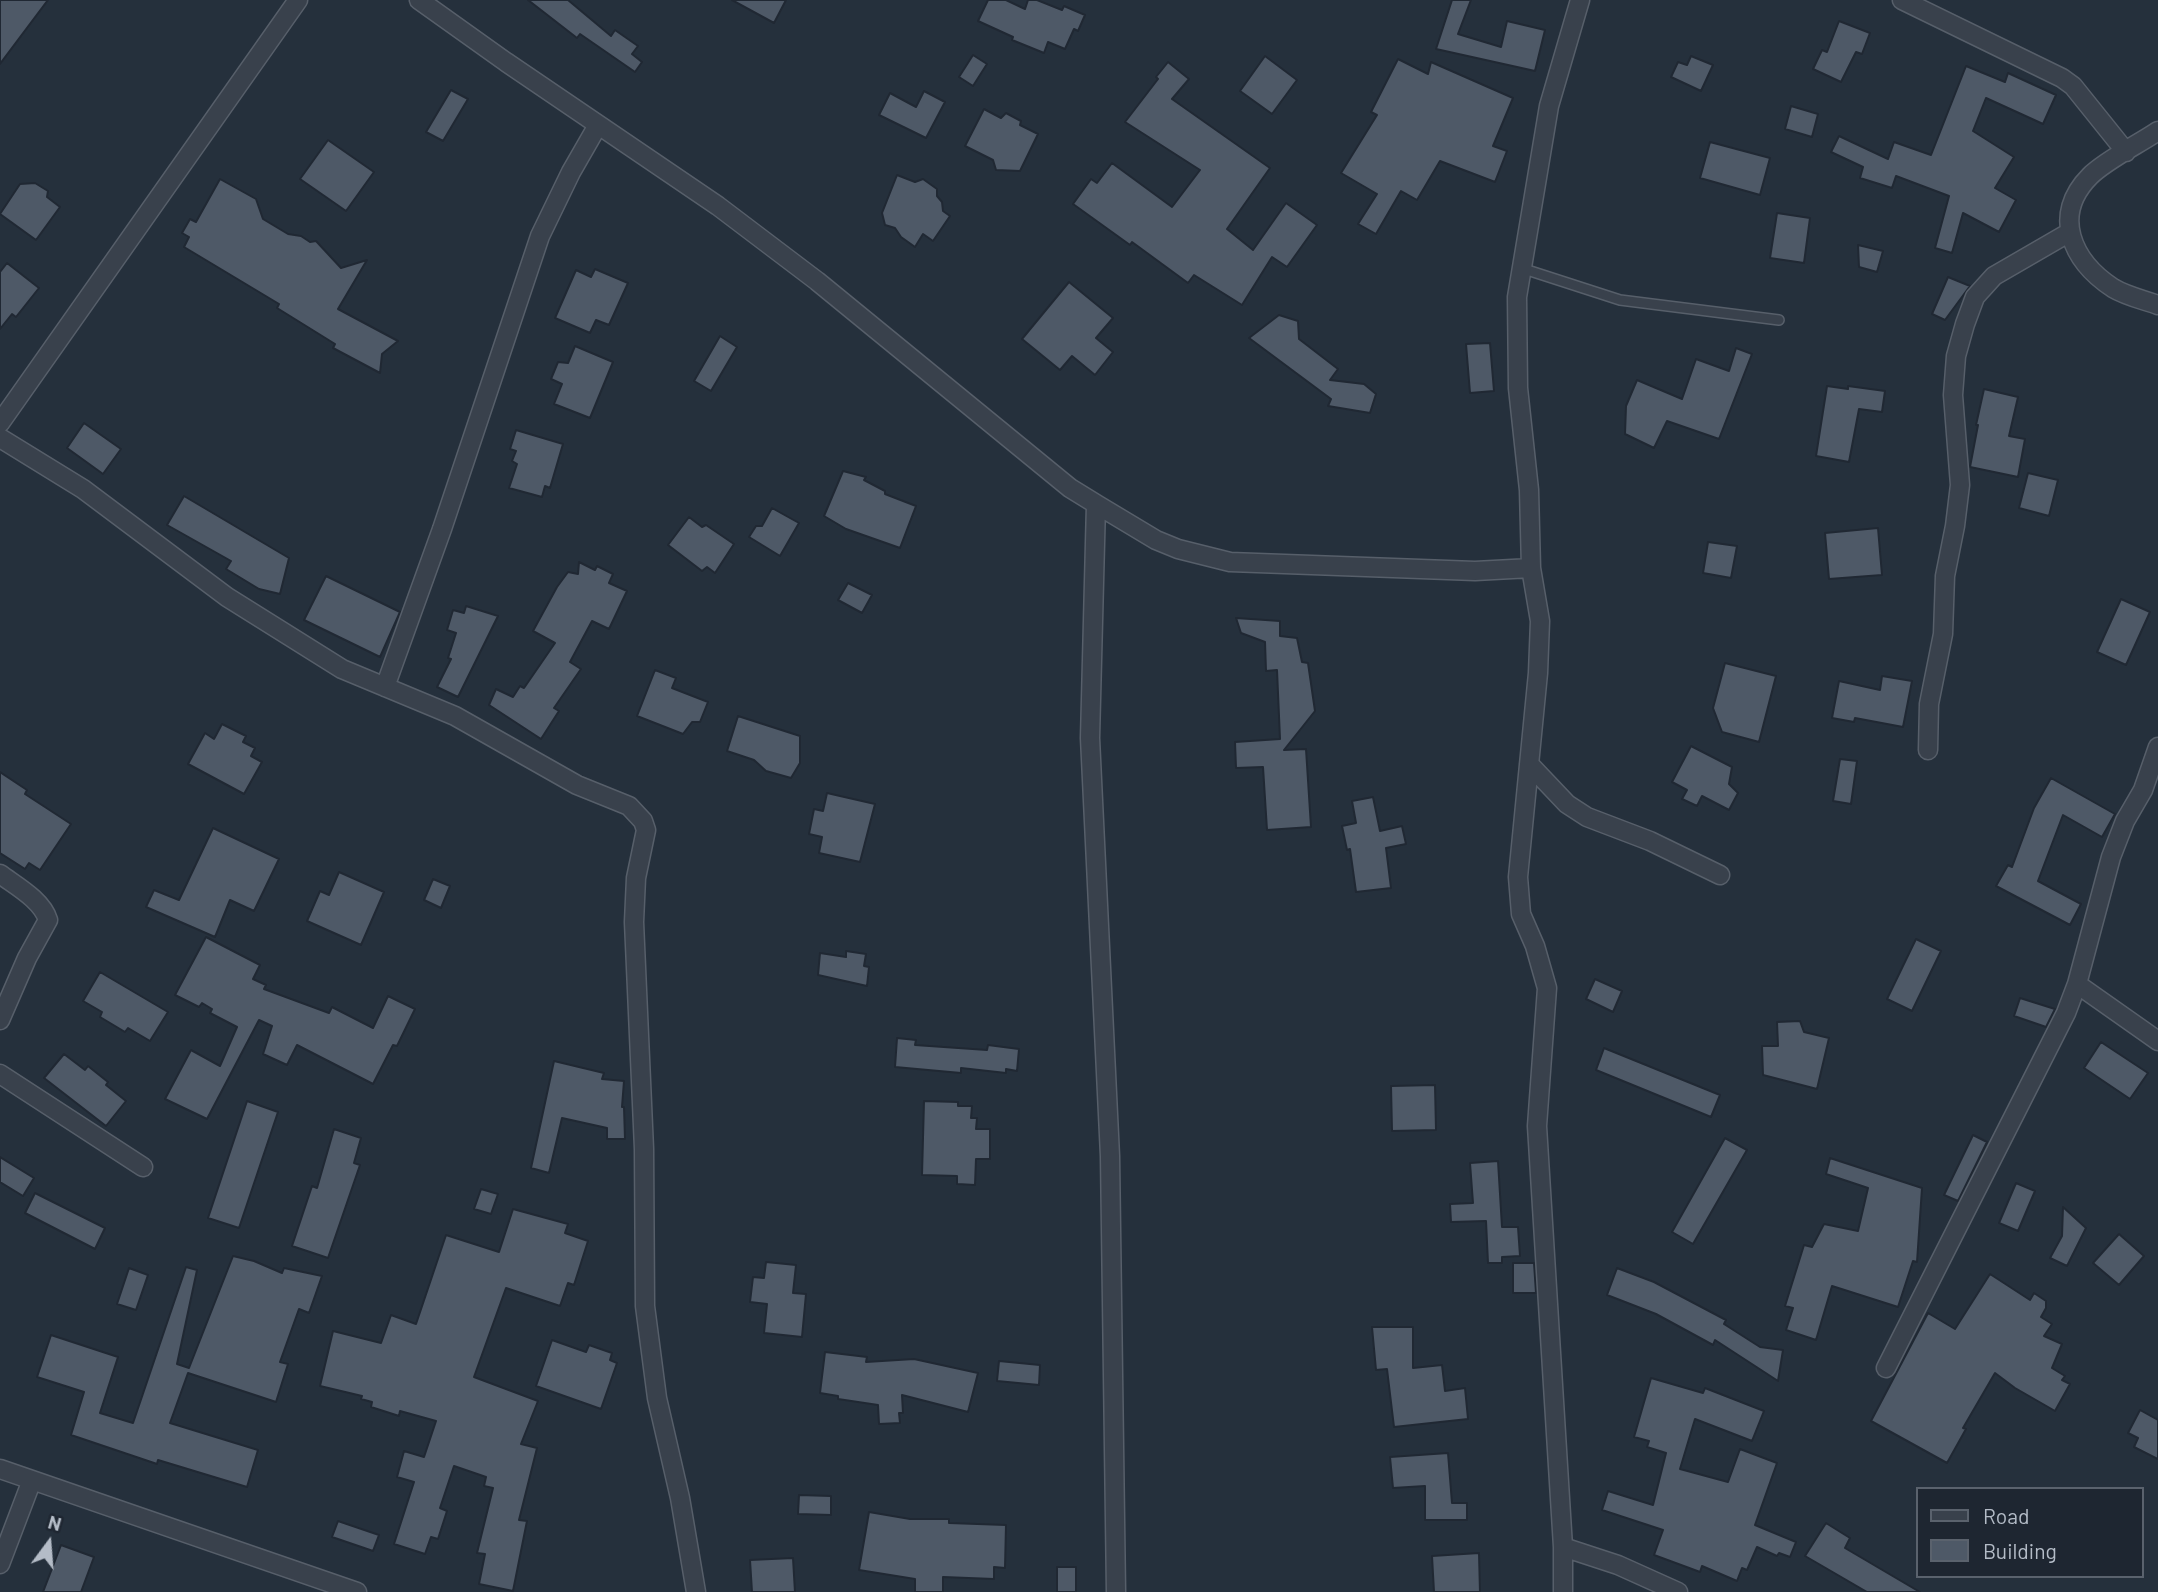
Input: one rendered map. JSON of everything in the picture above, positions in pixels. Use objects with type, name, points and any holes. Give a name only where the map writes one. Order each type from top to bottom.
[{"type":"street","points":[[0,423],[298,0]]},
{"type":"street","points":[[419,0],[718,206],[817,281],[1060,480],[1156,540],[1178,549],[1230,562],[1475,571],[1531,568]]},
{"type":"street","points":[[1563,1592],[1563,1548],[1537,1126],[1547,988],[1535,946],[1521,914],[1518,877],[1540,653],[1540,621],[1531,568],[1529,490],[1518,388],[1517,297],[1549,106],[1580,0]]},
{"type":"street","points":[[1902,0],[2062,78],[2073,86],[2126,152]]},
{"type":"street","points":[[385,687],[442,529],[540,236],[570,172],[598,125]]},
{"type":"street","points":[[2158,131],[2091,175],[2075,195],[2069,217],[2070,232],[2078,256],[2095,274],[2115,289],[2158,305]]},
{"type":"street","points":[[1928,750],[1930,704],[1943,634],[1945,576],[1955,526],[1959,485],[1952,395],[1956,356],[1975,296],[1994,276],[2070,232]]},
{"type":"street","points":[[0,438],[83,489],[227,597],[342,669],[455,716],[577,785],[629,806],[643,821],[646,830],[636,878],[634,922],[644,1149],[645,1306],[657,1398],[680,1499],[696,1592]]},
{"type":"street","points":[[1096,504],[1090,738],[1110,1156],[1116,1592]]},
{"type":"street","points":[[1886,1368],[2066,1013],[2077,984],[2111,857],[2125,821],[2143,790],[2158,747]]},
{"type":"street","points":[[1529,764],[1567,804],[1587,817],[1650,841],[1720,875]]},
{"type":"street","points":[[0,874],[44,910],[48,920],[27,958],[0,1020]]},
{"type":"street","points":[[2077,984],[2158,1041]]},
{"type":"street","points":[[0,1074],[144,1167]]},
{"type":"street","points":[[0,1469],[357,1592]]},
{"type":"street","points":[[0,1564],[32,1480]]},
{"type":"street","points":[[1563,1548],[1618,1565],[1678,1592]]},
{"type":"lane","points":[[1521,268],[1620,300],[1779,320]]},
{"type":"building","points":[[0,0],[48,0],[0,64]]},
{"type":"building","points":[[528,0],[568,0],[611,36],[615,30],[638,46],[632,54],[642,62],[635,72],[580,34],[577,38]]},
{"type":"building","points":[[732,0],[786,0],[774,23]]},
{"type":"building","points":[[988,0],[1006,0],[1025,9],[1028,0],[1037,0],[1062,10],[1064,6],[1085,15],[1078,31],[1074,29],[1065,49],[1048,42],[1044,53],[1012,40],[1013,37],[978,21]]},
{"type":"building","points":[[1452,0],[1471,0],[1458,34],[1501,47],[1507,21],[1545,30],[1535,71],[1436,49]]},
{"type":"building","points":[[1839,21],[1870,33],[1862,54],[1856,52],[1841,82],[1813,69],[1822,50],[1827,52]]},
{"type":"building","points":[[973,55],[987,64],[973,86],[959,77]]},
{"type":"building","points":[[1265,56],[1297,80],[1272,114],[1240,91]]},
{"type":"building","points":[[1691,56],[1713,65],[1701,91],[1671,77],[1678,62],[1687,65]]},
{"type":"building","points":[[1398,59],[1428,74],[1431,62],[1513,98],[1493,146],[1507,151],[1495,182],[1440,161],[1417,200],[1401,191],[1376,234],[1358,224],[1377,194],[1341,173],[1377,115],[1371,112]]},
{"type":"building","points":[[1168,62],[1189,79],[1172,99],[1270,168],[1227,229],[1253,250],[1286,203],[1317,225],[1287,267],[1272,257],[1242,305],[1194,275],[1188,283],[1073,204],[1091,179],[1097,183],[1112,163],[1172,207],[1200,170],[1125,122]]},
{"type":"building","points":[[1966,66],[2005,82],[2008,73],[2056,95],[2043,124],[1986,98],[1973,131],[2014,157],[1995,188],[2016,200],[1999,232],[1963,213],[1952,253],[1935,248],[1949,196],[1896,176],[1892,188],[1860,178],[1863,167],[1831,152],[1839,136],[1888,159],[1894,142],[1931,155]]},
{"type":"building","points":[[451,90],[468,99],[443,141],[426,132]]},
{"type":"building","points":[[924,91],[945,102],[926,138],[879,115],[890,93],[916,107]]},
{"type":"building","points":[[1791,106],[1818,114],[1812,137],[1785,129]]},
{"type":"building","points":[[984,109],[1001,118],[1006,113],[1021,121],[1020,125],[1038,134],[1020,171],[996,170],[993,160],[965,146]]},
{"type":"building","points":[[328,140],[374,172],[346,211],[300,179]]},
{"type":"building","points":[[1710,142],[1770,158],[1760,195],[1700,178]]},
{"type":"building","points":[[897,175],[915,182],[923,179],[937,189],[943,211],[950,216],[933,241],[923,234],[915,247],[901,237],[895,228],[885,225],[882,213]]},
{"type":"building","points":[[220,179],[256,199],[263,219],[288,234],[301,236],[310,242],[316,241],[341,268],[367,260],[338,309],[398,341],[382,354],[380,373],[333,348],[335,344],[277,308],[279,304],[184,247],[189,237],[182,233],[190,219],[196,222]]},
{"type":"building","points":[[35,183],[48,191],[47,197],[60,207],[36,240],[0,214],[20,184]]},
{"type":"building","points":[[1777,213],[1810,218],[1804,263],[1770,258]]},
{"type":"building","points":[[1858,245],[1883,251],[1877,272],[1859,267]]},
{"type":"building","points":[[7,263],[39,288],[16,317],[12,314],[0,329],[0,272]]},
{"type":"building","points":[[595,269],[628,283],[609,325],[596,320],[590,333],[555,318],[576,270],[591,277]]},
{"type":"building","points":[[1948,277],[1970,286],[1945,320],[1932,314]]},
{"type":"building","points":[[1069,282],[1113,318],[1096,338],[1113,352],[1095,375],[1072,356],[1060,370],[1022,339]]},
{"type":"building","points":[[1279,315],[1298,321],[1299,339],[1338,369],[1330,380],[1364,384],[1376,394],[1370,413],[1328,406],[1331,399],[1249,338]]},
{"type":"building","points":[[720,336],[737,347],[711,391],[694,381]]},
{"type":"building","points":[[1490,343],[1494,391],[1470,393],[1466,344]]},
{"type":"building","points":[[575,346],[613,362],[590,418],[554,404],[562,384],[551,379],[558,362],[568,363]]},
{"type":"building","points":[[1736,348],[1752,354],[1719,439],[1667,421],[1654,448],[1625,434],[1626,406],[1637,380],[1682,399],[1696,359],[1729,371]]},
{"type":"building","points":[[1827,386],[1885,391],[1882,412],[1859,409],[1849,462],[1816,456]]},
{"type":"building","points":[[1984,389],[2018,397],[2009,436],[2025,439],[2018,477],[1970,467]]},
{"type":"building","points":[[84,423],[121,449],[103,474],[67,448]]},
{"type":"building","points":[[516,430],[563,444],[550,488],[545,486],[542,497],[509,488],[517,464],[512,461],[516,451],[510,449]]},
{"type":"building","points":[[843,471],[866,477],[864,480],[885,491],[885,494],[916,506],[900,548],[846,529],[824,516]]},
{"type":"building","points":[[2028,473],[2058,480],[2049,516],[2019,508]]},
{"type":"building","points":[[184,496],[289,558],[280,594],[259,589],[226,569],[231,561],[167,525]]},
{"type":"building","points":[[772,508],[799,523],[780,556],[749,537],[756,526],[762,526]]},
{"type":"building","points":[[689,517],[734,544],[715,573],[707,567],[702,571],[668,545]]},
{"type":"building","points":[[1878,528],[1882,575],[1829,579],[1825,533]]},
{"type":"building","points":[[1708,542],[1737,546],[1731,578],[1703,573]]},
{"type":"building","points":[[579,562],[595,570],[597,566],[613,574],[609,583],[627,591],[609,629],[592,621],[570,662],[581,669],[554,708],[559,711],[541,739],[489,705],[496,689],[513,697],[520,686],[524,688],[555,643],[533,631],[568,572],[578,574]]},
{"type":"building","points":[[326,576],[400,612],[380,657],[304,620]]},
{"type":"building","points":[[848,583],[872,595],[862,613],[838,600]]},
{"type":"building","points":[[2121,599],[2150,612],[2126,665],[2097,652]]},
{"type":"building","points":[[466,606],[498,616],[458,697],[437,687],[451,659],[448,658],[456,633],[447,630],[453,610],[464,613]]},
{"type":"building","points":[[1236,618],[1280,621],[1280,636],[1297,638],[1302,662],[1308,663],[1315,711],[1284,750],[1306,749],[1311,827],[1267,830],[1263,767],[1236,768],[1235,742],[1280,739],[1277,670],[1266,671],[1265,642],[1241,633]]},
{"type":"building","points":[[1725,663],[1776,676],[1759,742],[1722,732],[1713,708]]},
{"type":"building","points":[[655,670],[676,678],[672,688],[708,702],[700,722],[692,722],[683,734],[637,716]]},
{"type":"building","points":[[1882,676],[1912,681],[1903,727],[1855,718],[1854,722],[1832,718],[1839,681],[1880,690]]},
{"type":"building","points":[[738,716],[800,736],[800,763],[791,778],[766,771],[754,760],[727,751]]},
{"type":"building","points":[[222,724],[246,736],[243,742],[255,748],[251,756],[262,762],[244,794],[188,764],[205,733],[214,739]]},
{"type":"building","points":[[1691,746],[1732,767],[1729,784],[1738,793],[1729,810],[1702,796],[1697,806],[1682,799],[1687,790],[1672,782]]},
{"type":"building","points":[[1840,759],[1857,761],[1851,804],[1833,801]]},
{"type":"building","points":[[0,772],[27,790],[25,794],[71,824],[40,870],[29,863],[25,869],[0,853]]},
{"type":"building","points":[[2051,778],[2115,814],[2102,837],[2063,815],[2038,881],[2081,904],[2070,925],[1996,886],[2008,865],[2012,867],[2034,808]]},
{"type":"building","points":[[827,793],[875,804],[860,862],[819,853],[822,837],[809,834],[814,809],[823,811]]},
{"type":"building","points":[[1373,797],[1380,831],[1402,826],[1406,844],[1386,848],[1391,888],[1356,892],[1350,849],[1347,850],[1342,826],[1356,823],[1352,801]]},
{"type":"building","points":[[213,828],[279,859],[254,911],[230,900],[215,937],[146,907],[154,890],[179,900]]},
{"type":"building","points":[[339,872],[384,892],[361,945],[307,921],[320,891],[329,895]]},
{"type":"building","points":[[433,879],[450,886],[441,908],[424,900]]},
{"type":"building","points":[[206,937],[260,965],[253,979],[266,985],[264,989],[329,1013],[332,1007],[373,1028],[388,996],[415,1009],[397,1046],[393,1045],[373,1084],[297,1045],[287,1065],[263,1054],[272,1026],[259,1020],[207,1119],[165,1099],[191,1050],[220,1066],[237,1027],[210,1013],[212,1009],[202,1003],[199,1007],[175,995]]},
{"type":"building","points":[[1916,939],[1941,951],[1912,1011],[1887,999]]},
{"type":"building","points":[[846,951],[866,954],[864,966],[869,967],[867,986],[818,975],[820,953],[846,957]]},
{"type":"building","points":[[100,972],[168,1012],[150,1041],[128,1028],[125,1032],[100,1017],[102,1012],[83,1001]]},
{"type":"building","points":[[1595,979],[1622,991],[1613,1012],[1586,999]]},
{"type":"building","points":[[2020,998],[2055,1009],[2046,1027],[2014,1016]]},
{"type":"building","points":[[1800,1021],[1804,1032],[1829,1038],[1817,1089],[1763,1075],[1762,1046],[1778,1046],[1777,1022]]},
{"type":"building","points":[[897,1038],[916,1040],[915,1045],[987,1050],[988,1045],[1019,1049],[1017,1071],[1006,1069],[1006,1073],[961,1068],[961,1073],[895,1067]]},
{"type":"building","points":[[2101,1042],[2148,1073],[2130,1099],[2084,1068]]},
{"type":"building","points":[[1604,1048],[1720,1095],[1711,1117],[1596,1070]]},
{"type":"building","points":[[64,1054],[85,1070],[88,1066],[126,1101],[106,1126],[44,1078]]},
{"type":"building","points":[[554,1061],[604,1073],[602,1079],[624,1081],[622,1107],[625,1139],[607,1139],[607,1128],[562,1118],[549,1173],[531,1168]]},
{"type":"building","points":[[1435,1085],[1436,1130],[1392,1131],[1391,1086]]},
{"type":"building","points":[[247,1101],[278,1112],[239,1228],[208,1218]]},
{"type":"building","points":[[924,1101],[958,1102],[958,1106],[972,1106],[971,1118],[977,1118],[976,1129],[990,1129],[990,1159],[976,1159],[975,1185],[957,1184],[957,1176],[922,1175]]},
{"type":"building","points":[[334,1129],[361,1138],[354,1163],[360,1165],[328,1258],[292,1246],[312,1186],[317,1188]]},
{"type":"building","points":[[1973,1135],[1987,1142],[1958,1201],[1944,1195]]},
{"type":"building","points":[[1725,1138],[1747,1150],[1693,1244],[1672,1232]]},
{"type":"building","points":[[0,1157],[34,1178],[23,1196],[0,1182]]},
{"type":"building","points":[[1830,1158],[1922,1188],[1917,1262],[1913,1261],[1898,1307],[1832,1286],[1816,1340],[1786,1330],[1793,1308],[1785,1306],[1804,1245],[1812,1247],[1824,1224],[1858,1231],[1868,1188],[1826,1174]]},
{"type":"building","points":[[1498,1161],[1502,1227],[1518,1227],[1520,1256],[1502,1257],[1502,1263],[1488,1263],[1486,1221],[1451,1222],[1450,1204],[1473,1203],[1470,1163]]},
{"type":"building","points":[[2016,1183],[2035,1191],[2018,1231],[1999,1223]]},
{"type":"building","points":[[481,1189],[498,1194],[491,1214],[474,1209]]},
{"type":"building","points":[[35,1193],[105,1228],[95,1249],[25,1213]]},
{"type":"building","points":[[2063,1207],[2086,1228],[2067,1266],[2050,1258],[2062,1236]]},
{"type":"building","points":[[513,1209],[568,1224],[565,1233],[588,1241],[574,1285],[568,1283],[560,1306],[506,1288],[474,1377],[538,1401],[521,1444],[537,1448],[519,1520],[527,1521],[513,1591],[479,1584],[485,1554],[477,1553],[493,1488],[484,1486],[486,1477],[454,1466],[440,1508],[447,1511],[438,1539],[431,1537],[425,1554],[394,1544],[414,1482],[397,1477],[404,1451],[424,1457],[436,1421],[400,1411],[399,1416],[371,1407],[372,1402],[361,1399],[362,1396],[320,1386],[333,1331],[381,1343],[391,1315],[416,1324],[446,1235],[499,1252]]},
{"type":"building","points":[[2119,1234],[2144,1256],[2119,1285],[2093,1263]]},
{"type":"building","points":[[233,1256],[254,1261],[282,1273],[284,1268],[322,1276],[309,1313],[299,1309],[280,1362],[288,1364],[276,1402],[188,1373],[170,1423],[258,1450],[247,1487],[158,1460],[157,1464],[71,1435],[84,1392],[37,1377],[51,1335],[118,1357],[100,1413],[133,1423],[186,1267],[197,1270],[177,1364],[189,1368]]},
{"type":"building","points":[[766,1262],[796,1265],[793,1293],[806,1294],[802,1337],[764,1333],[767,1304],[750,1302],[753,1277],[764,1278]]},
{"type":"building","points":[[1513,1263],[1534,1263],[1536,1293],[1513,1293]]},
{"type":"building","points":[[129,1268],[148,1275],[136,1310],[117,1304]]},
{"type":"building","points":[[1617,1268],[1654,1282],[1726,1320],[1724,1324],[1760,1347],[1783,1350],[1778,1381],[1715,1340],[1713,1345],[1656,1314],[1607,1295]]},
{"type":"building","points":[[1990,1274],[2030,1300],[2034,1293],[2046,1301],[2041,1317],[2052,1324],[2044,1336],[2062,1344],[2052,1368],[2065,1376],[2062,1380],[2070,1384],[2055,1411],[1995,1373],[1963,1428],[1966,1429],[1947,1463],[1871,1421],[1928,1313],[1955,1329]]},
{"type":"building","points":[[1372,1327],[1413,1327],[1413,1368],[1442,1365],[1445,1391],[1465,1388],[1468,1419],[1394,1427],[1387,1369],[1376,1370]]},
{"type":"building","points":[[552,1340],[586,1352],[589,1345],[612,1353],[610,1360],[617,1363],[601,1409],[536,1386]]},
{"type":"building","points":[[825,1352],[867,1357],[866,1362],[914,1359],[978,1373],[968,1412],[902,1395],[903,1413],[899,1413],[900,1423],[879,1424],[878,1405],[838,1399],[838,1396],[820,1393]]},
{"type":"building","points":[[999,1361],[1040,1365],[1039,1385],[997,1381]]},
{"type":"building","points":[[1651,1378],[1703,1393],[1705,1388],[1764,1411],[1752,1441],[1695,1419],[1680,1469],[1728,1482],[1740,1449],[1777,1463],[1755,1525],[1796,1542],[1790,1557],[1779,1553],[1777,1556],[1757,1547],[1747,1570],[1742,1568],[1737,1581],[1702,1566],[1700,1572],[1654,1555],[1663,1530],[1602,1510],[1608,1491],[1653,1505],[1666,1453],[1647,1447],[1649,1441],[1634,1437]]},
{"type":"building","points":[[2140,1410],[2158,1420],[2158,1459],[2134,1447],[2138,1438],[2128,1433]]},
{"type":"building","points":[[1448,1453],[1452,1503],[1467,1503],[1467,1520],[1425,1520],[1425,1486],[1393,1488],[1390,1457]]},
{"type":"building","points":[[799,1495],[831,1496],[831,1515],[798,1514]]},
{"type":"building","points":[[869,1512],[910,1519],[949,1519],[949,1523],[1006,1525],[1005,1568],[994,1567],[994,1579],[943,1577],[943,1592],[915,1592],[915,1579],[859,1570]]},
{"type":"building","points":[[338,1521],[379,1535],[373,1551],[332,1537]]},
{"type":"building","points":[[1826,1523],[1850,1538],[1845,1548],[1920,1592],[1867,1592],[1805,1556]]},
{"type":"building","points":[[61,1545],[94,1557],[81,1592],[43,1592]]},
{"type":"building","points":[[1479,1553],[1480,1592],[1434,1592],[1432,1556]]},
{"type":"building","points":[[793,1558],[795,1592],[752,1592],[750,1560]]},
{"type":"building","points":[[1057,1567],[1076,1567],[1076,1592],[1057,1592]]}]
